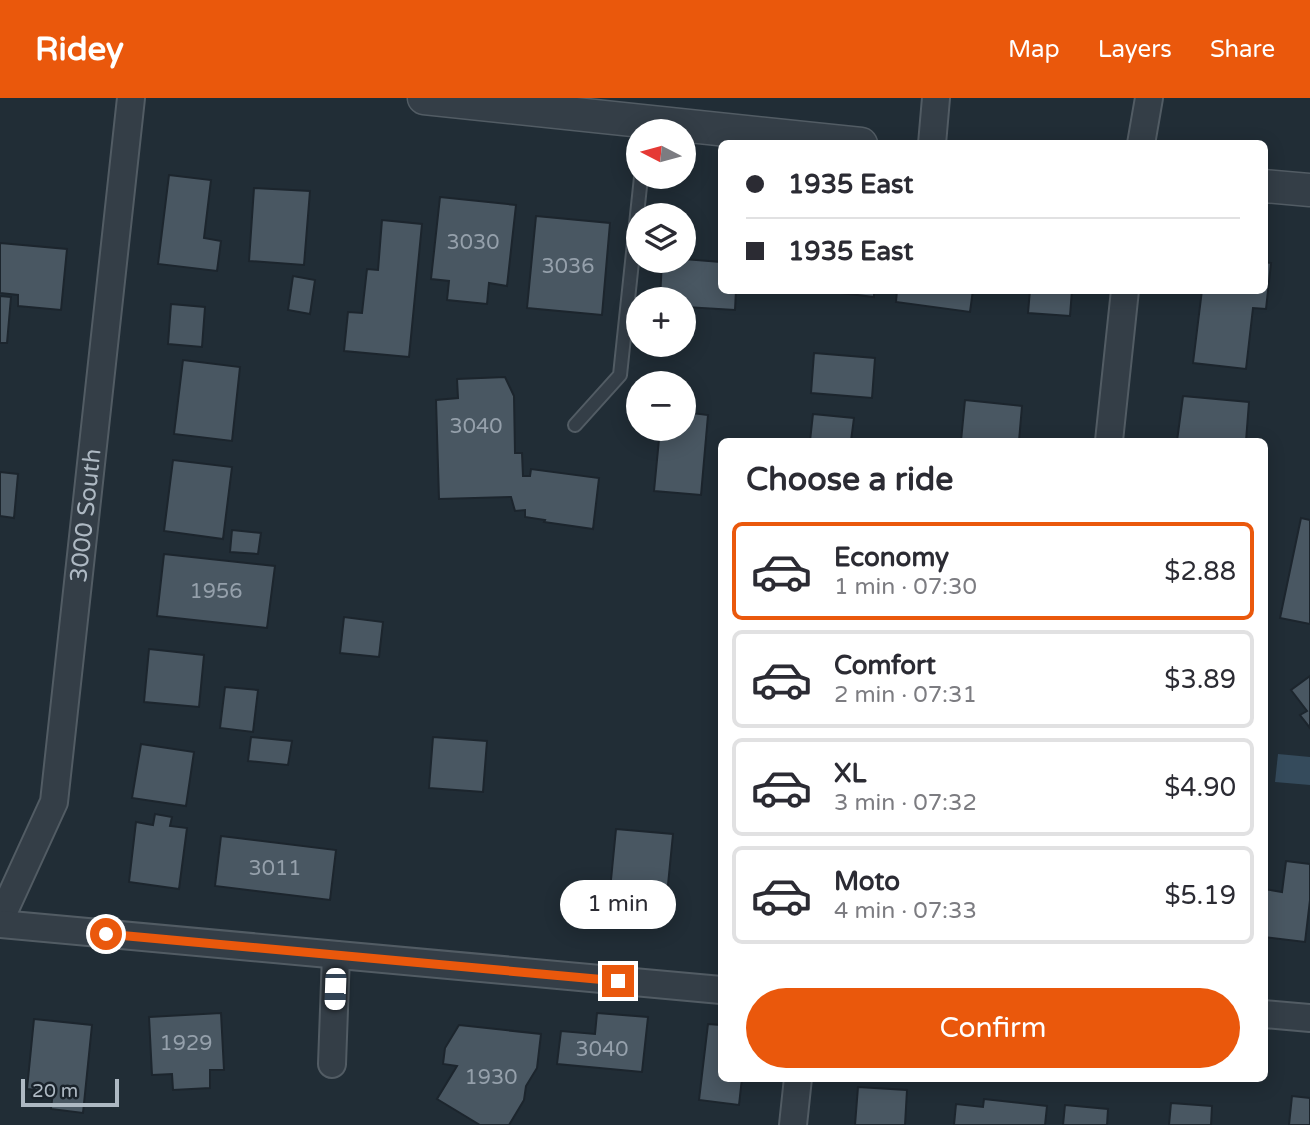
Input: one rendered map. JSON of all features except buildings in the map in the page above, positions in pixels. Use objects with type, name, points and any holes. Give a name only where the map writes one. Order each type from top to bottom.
[{"type":"street","name":"3000 South","points":[[0,922],[54,802],[131,98]]},
{"type":"street","points":[[424,98],[597,107],[628,119]]},
{"type":"street","points":[[932,140],[936,98]]},
{"type":"street","points":[[1143,140],[1149,98]]},
{"type":"street","points":[[696,130],[813,140]]},
{"type":"street","points":[[1268,186],[1310,190]]},
{"type":"street","points":[[1109,438],[1125,294]]},
{"type":"street","points":[[0,922],[718,990]]},
{"type":"street","points":[[332,1064],[335,955]]},
{"type":"street","points":[[1268,1014],[1310,1018]]},
{"type":"street","points":[[793,1125],[798,1082]]},
{"type":"lane","points":[[575,425],[620,375],[640,189]]},
{"type":"water","points":[[1278,754],[1310,757],[1310,785],[1275,782]]},
{"type":"route","points":[[106,934],[618,981]]}]
